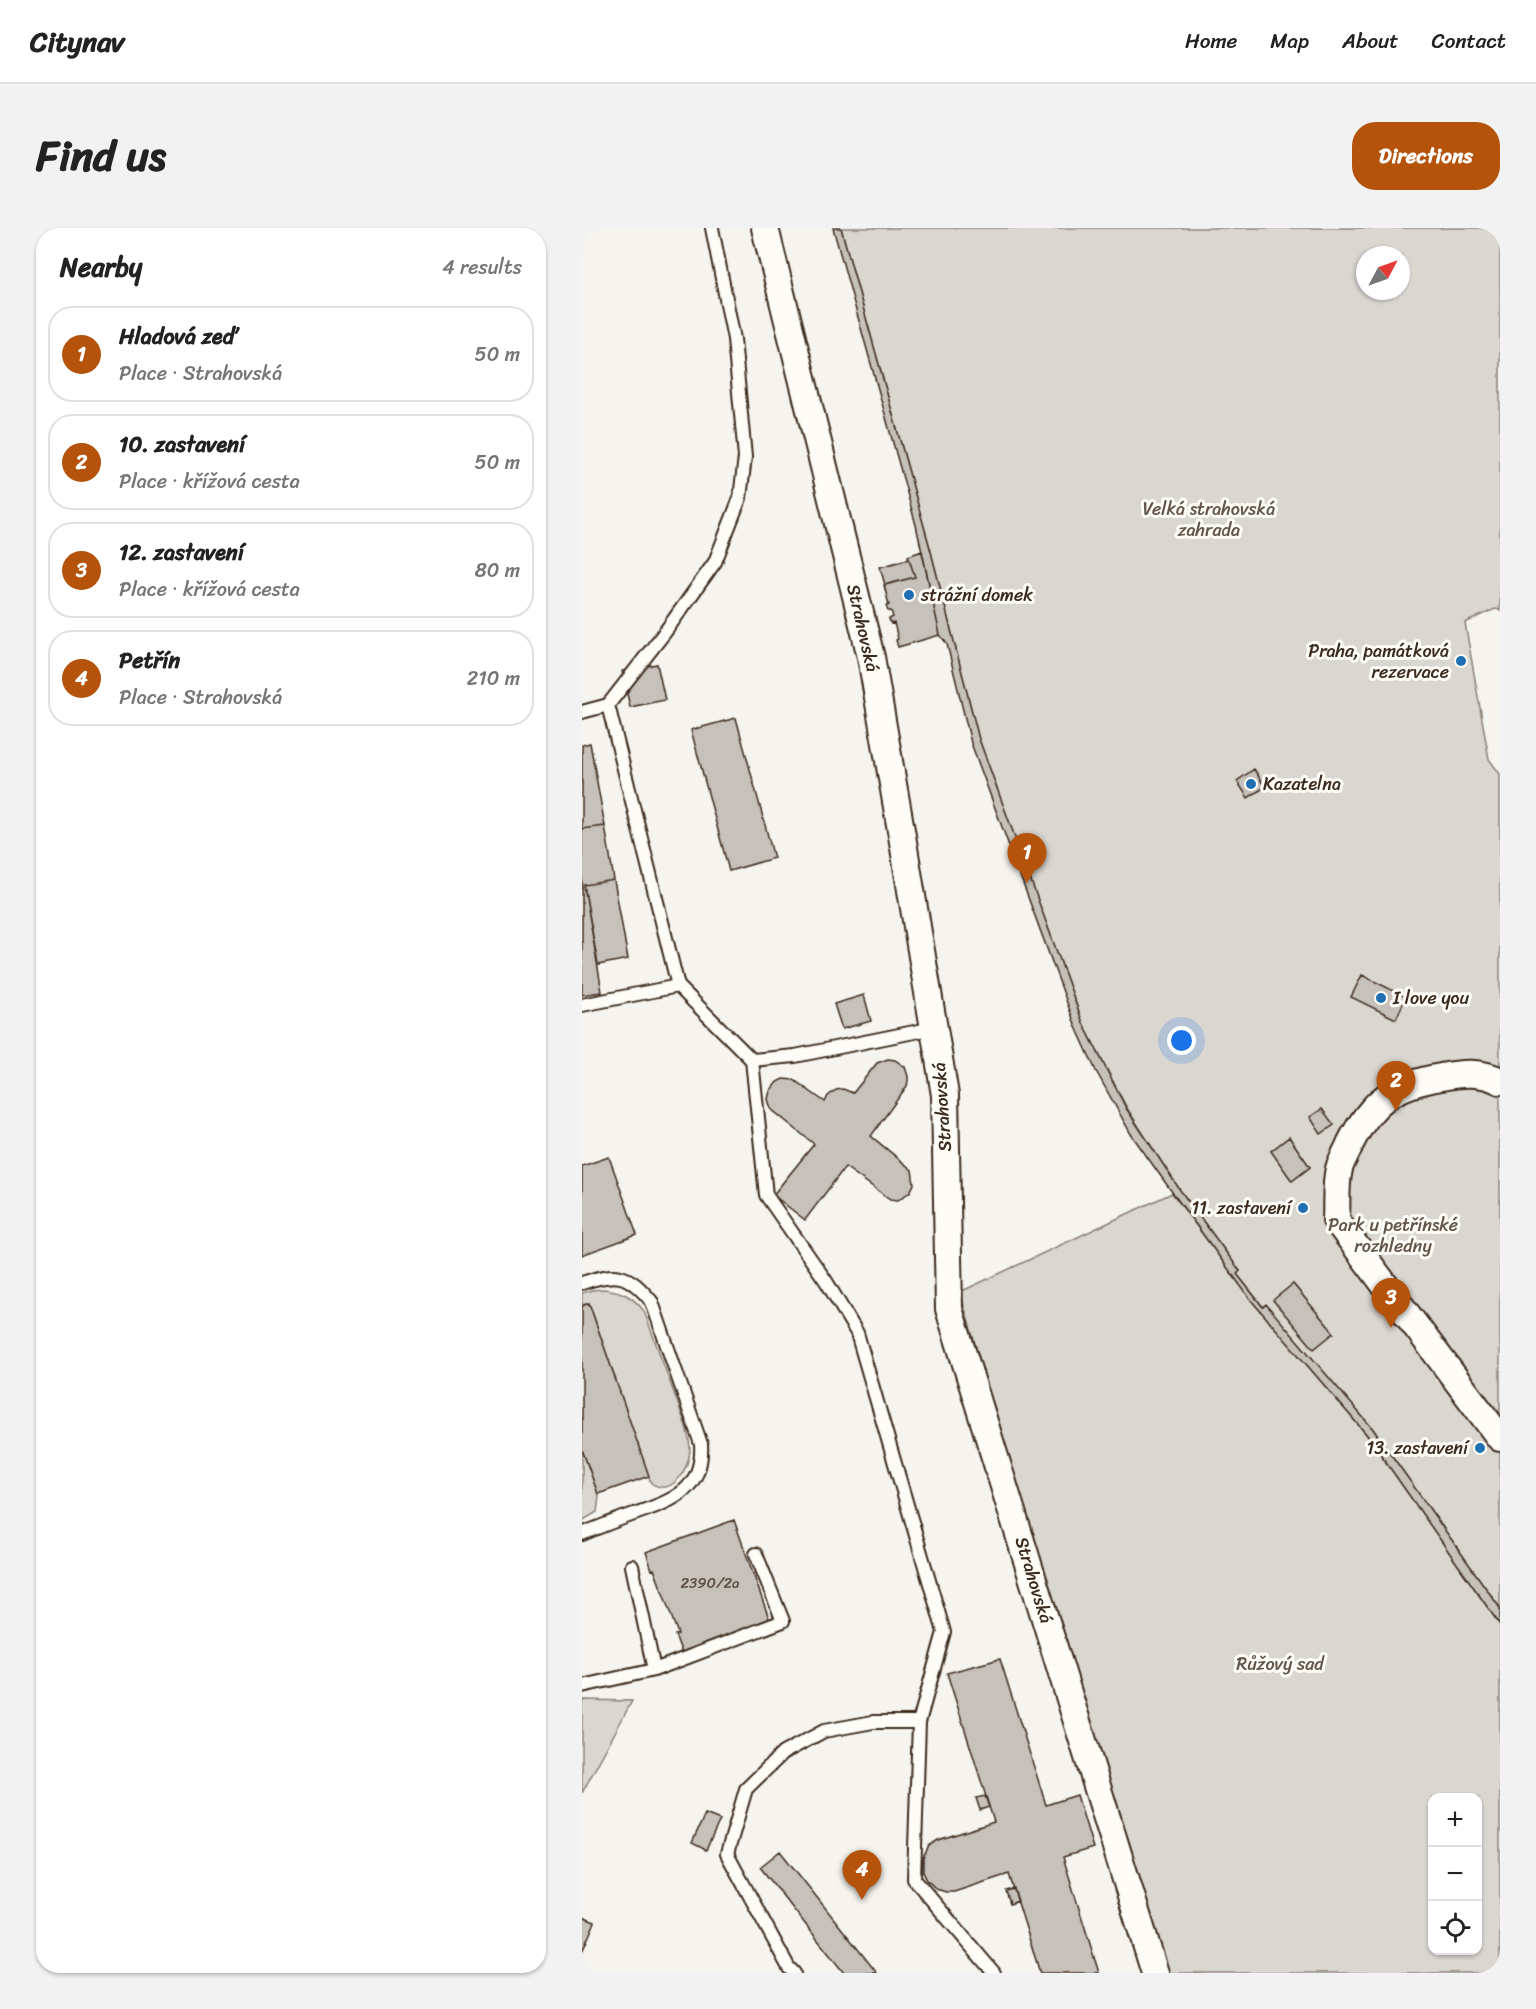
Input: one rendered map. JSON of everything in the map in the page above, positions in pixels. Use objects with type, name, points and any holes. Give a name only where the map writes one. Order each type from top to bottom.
[{"type":"street","name":"Strahovská","points":[[765,228],[871,657],[945,1095],[949,1309],[1155,1973]]},
{"type":"street","points":[[1500,1081],[1474,1074],[1458,1074],[1407,1085],[1380,1101],[1354,1136],[1339,1168],[1336,1220],[1500,1438]]},
{"type":"lane","points":[[582,712],[608,705],[665,632],[715,562],[740,498],[745,457],[734,339],[712,228]]},
{"type":"lane","points":[[608,705],[678,986],[752,1060],[766,1195],[826,1281],[857,1333],[944,1632],[918,1722],[914,1879],[994,1973]]},
{"type":"lane","points":[[582,1005],[678,986]]},
{"type":"lane","points":[[752,1060],[795,1056],[934,1028]]},
{"type":"lane","points":[[582,1283],[602,1276],[621,1276],[638,1285],[652,1302],[701,1444],[702,1460],[694,1479],[683,1493],[669,1502],[582,1534]]},
{"type":"lane","points":[[582,1686],[654,1670],[783,1621],[756,1554]]},
{"type":"lane","points":[[632,1566],[654,1670]]},
{"type":"lane","points":[[794,1973],[789,1968],[727,1854],[746,1789],[783,1753],[824,1731],[873,1722],[918,1722]]},
{"type":"green space","name":"Velká strahovská zahrada","points":[[841,228],[1500,228],[1500,610],[1495,609],[1465,623],[1489,759],[1500,774],[1500,1608],[1373,1429],[1266,1305],[1263,1307],[1237,1274],[1240,1271],[1179,1190],[1127,1108],[1083,1023],[979,740],[930,548]],"holes":[[[1289,1137],[1310,1167],[1292,1181],[1271,1151]],[[1293,1284],[1333,1332],[1274,1300]]]},
{"type":"green space","name":"Růžový sad","points":[[1172,1193],[1252,1301],[1367,1435],[1500,1625],[1500,1973],[1166,1973],[1052,1609],[960,1292]]},
{"type":"green space","points":[[604,1289],[617,1291],[627,1296],[644,1311],[686,1426],[690,1450],[687,1465],[678,1479],[666,1487],[659,1487],[651,1483],[589,1303],[582,1305],[582,1293]]},
{"type":"green space","points":[[582,1449],[599,1496],[597,1512],[582,1521]]},
{"type":"green space","points":[[582,1700],[632,1701],[582,1793]]},
{"type":"building","points":[[833,228],[841,228],[930,548],[979,739],[1083,1023],[1126,1108],[1180,1190],[1240,1271],[1237,1274],[1263,1307],[1266,1304],[1373,1429],[1500,1608],[1500,1625],[1367,1435],[1251,1300],[1172,1192],[1131,1134],[1096,1071],[1076,1027],[971,743],[947,644],[940,635],[916,525]]},
{"type":"building","name":"strážní domek","points":[[922,551],[940,635],[898,647],[894,623],[891,624],[889,619],[893,617],[886,606],[889,605],[884,585],[915,577],[908,556]]},
{"type":"building","points":[[909,559],[915,577],[885,585],[880,567]]},
{"type":"building","points":[[657,664],[665,700],[630,707],[622,671]]},
{"type":"building","points":[[736,718],[774,858],[729,871],[691,730]]},
{"type":"building","points":[[590,743],[605,826],[582,829],[582,745]]},
{"type":"building","name":"Kazatelna","points":[[1254,769],[1265,787],[1248,798],[1237,781]]},
{"type":"building","points":[[605,826],[614,880],[584,885],[602,992],[582,995],[582,829]]},
{"type":"building","points":[[614,880],[628,959],[598,965],[584,885]]},
{"type":"building","points":[[1362,975],[1406,997],[1396,1019],[1351,997]]},
{"type":"building","points":[[864,995],[871,1021],[842,1029],[834,1004]]},
{"type":"building","points":[[888,1059],[895,1060],[905,1067],[908,1076],[907,1086],[871,1136],[912,1170],[914,1184],[910,1192],[898,1200],[890,1199],[845,1167],[805,1220],[773,1195],[814,1144],[771,1109],[768,1099],[770,1091],[777,1082],[783,1079],[794,1080],[825,1102],[828,1096],[836,1090],[843,1089],[853,1093],[877,1063]]},
{"type":"building","points":[[1322,1109],[1334,1125],[1321,1134],[1310,1117]]},
{"type":"building","points":[[1289,1137],[1310,1167],[1292,1181],[1271,1151]]},
{"type":"building","points":[[609,1157],[637,1235],[582,1255],[582,1166]]},
{"type":"building","points":[[1293,1284],[1334,1333],[1314,1349],[1273,1300]]},
{"type":"building","points":[[589,1303],[649,1476],[598,1494],[582,1449],[582,1306]]},
{"type":"building","points":[[734,1520],[770,1621],[682,1653],[675,1635],[678,1634],[646,1552]]},
{"type":"building","points":[[1000,1659],[1046,1805],[1077,1795],[1093,1848],[1063,1857],[1099,1973],[1040,1973],[1009,1874],[954,1892],[946,1892],[936,1889],[923,1872],[923,1858],[929,1846],[938,1840],[994,1822],[947,1673]]},
{"type":"building","points":[[985,1796],[989,1807],[980,1810],[976,1798]]},
{"type":"building","points":[[705,1814],[720,1820],[706,1850],[692,1843]]},
{"type":"building","points":[[780,1851],[877,1973],[844,1973],[760,1867]]},
{"type":"building","points":[[1014,1889],[1018,1901],[1010,1904],[1006,1891]]},
{"type":"building","points":[[582,1917],[595,1922],[582,1952]]},
{"type":"place","name":"strážní domek","points":[[909,595]]},
{"type":"place","name":"Praha, památková rezervace","points":[[1461,661]]},
{"type":"place","name":"Kazatelna","points":[[1251,784]]},
{"type":"place","name":"Hladová zeď","points":[[1027,883]]},
{"type":"place","name":"I love you","points":[[1381,998]]},
{"type":"place","name":"10. zastavení","points":[[1396,1111]]},
{"type":"place","name":"11. zastavení","points":[[1303,1208]]},
{"type":"place","name":"12. zastavení","points":[[1391,1328]]},
{"type":"place","name":"13. zastavení","points":[[1480,1448]]},
{"type":"place","name":"Petřín","points":[[862,1900]]},
{"type":"park label","name":"Park u petřínské rozhledny","points":[[1393,1235]]}]
